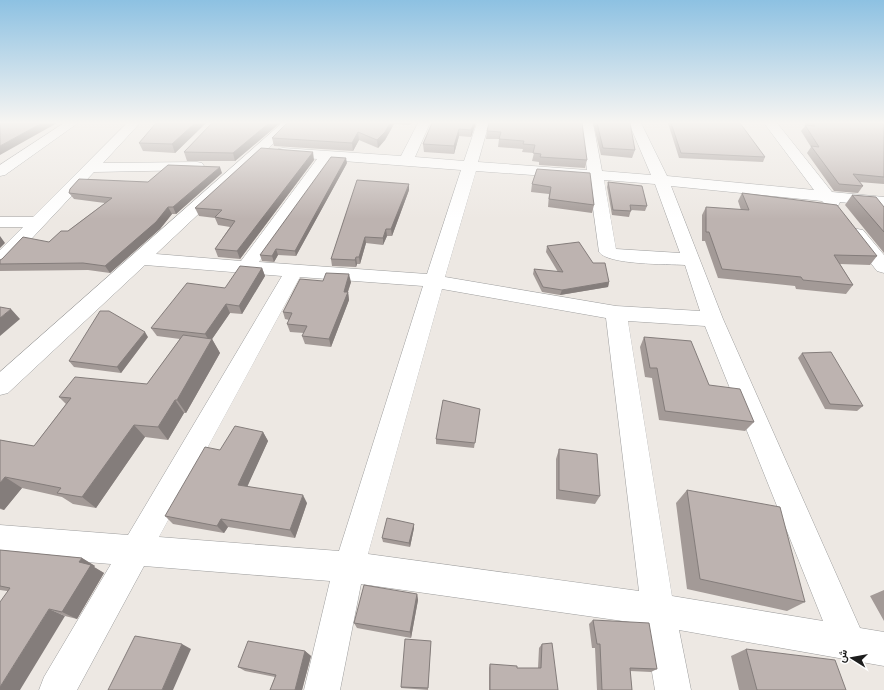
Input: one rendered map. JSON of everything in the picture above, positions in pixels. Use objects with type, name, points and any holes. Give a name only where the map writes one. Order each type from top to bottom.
[{"type":"street","points":[[0,172],[25,155]]},
{"type":"street","points":[[0,261],[103,155]]},
{"type":"street","points":[[172,166],[183,155]]},
{"type":"street","points":[[0,386],[254,155]]},
{"type":"street","points":[[317,155],[661,180],[884,202]]},
{"type":"street","points":[[406,162],[409,155]]},
{"type":"street","points":[[322,690],[349,567],[434,281],[473,155]]},
{"type":"street","points":[[592,155],[608,252],[617,255],[692,260]]},
{"type":"street","points":[[650,155],[661,180],[692,260],[713,319],[849,643]]},
{"type":"street","points":[[795,155],[884,267]]},
{"type":"street","points":[[245,268],[326,156]]},
{"type":"street","points":[[90,168],[172,166],[240,168]]},
{"type":"street","points":[[0,222],[37,222]]},
{"type":"street","points":[[140,259],[434,281],[616,313],[713,319]]},
{"type":"street","points":[[57,690],[294,271]]},
{"type":"street","points":[[616,313],[658,610],[673,690]]},
{"type":"street","points":[[0,540],[349,567],[658,610],[884,650]]},
{"type":"building","points":[[253,155],[311,155],[237,251],[215,249],[235,221],[215,217],[222,210],[195,208]]},
{"type":"building","points":[[541,155],[586,155],[587,160],[540,157]]},
{"type":"building","points":[[727,155],[764,155],[765,157]]},
{"type":"building","points":[[818,155],[884,155],[884,177],[853,174],[863,186],[839,184]]},
{"type":"building","points":[[331,157],[346,158],[295,251],[276,249],[272,256],[260,255]]},
{"type":"building","points":[[168,165],[220,167],[173,207],[168,207],[156,222],[105,266],[83,263],[0,264],[0,260],[23,237],[49,242],[61,231],[68,231],[112,198],[69,193],[70,189],[79,179],[148,182]]},
{"type":"building","points":[[537,169],[590,173],[594,205],[549,199],[551,187],[532,184]]},
{"type":"building","points":[[357,180],[409,184],[391,229],[386,229],[383,238],[365,237],[359,257],[356,257],[355,260],[331,259]]},
{"type":"building","points":[[608,182],[642,186],[647,206],[630,205],[631,211],[613,210]]},
{"type":"building","points":[[742,193],[837,205],[877,256],[834,255],[853,285],[803,280],[801,277],[722,269],[709,232],[706,232],[706,207],[749,210]]},
{"type":"building","points":[[852,195],[876,197],[884,207],[884,232]]},
{"type":"building","points":[[579,242],[593,263],[605,263],[609,282],[562,290],[543,287],[534,269],[563,272],[547,246]]},
{"type":"building","points":[[240,266],[262,268],[239,306],[226,304],[205,334],[151,328],[187,283],[225,288]]},
{"type":"building","points":[[326,273],[349,274],[344,292],[348,292],[329,339],[302,336],[307,326],[287,324],[292,313],[283,312],[300,279],[323,281]]},
{"type":"building","points":[[0,307],[11,309],[0,318]]},
{"type":"building","points":[[100,311],[109,311],[145,332],[117,367],[69,361]]},
{"type":"building","points":[[183,335],[212,339],[177,400],[175,400],[158,427],[134,425],[82,497],[57,493],[61,488],[5,477],[0,483],[0,440],[34,446],[71,398],[59,397],[75,377],[147,384]]},
{"type":"building","points":[[644,337],[691,341],[709,385],[740,389],[754,422],[665,411],[657,368],[650,368]]},
{"type":"building","points":[[831,352],[863,406],[830,404],[802,353]]},
{"type":"building","points":[[443,400],[480,409],[475,443],[436,439]]},
{"type":"building","points":[[235,426],[263,432],[238,485],[303,495],[290,530],[221,519],[217,526],[165,516],[205,447],[220,450]]},
{"type":"building","points":[[559,449],[597,454],[600,496],[559,490]]},
{"type":"building","points":[[687,490],[780,507],[805,602],[700,579]]},
{"type":"building","points":[[387,518],[414,524],[409,543],[382,538]]},
{"type":"building","points":[[0,550],[82,558],[79,562],[91,565],[62,612],[49,609],[0,687],[0,602],[10,588],[0,586]]},
{"type":"building","points":[[364,585],[417,594],[410,632],[354,623]]},
{"type":"building","points":[[593,620],[649,623],[657,669],[630,668],[632,690],[602,690],[600,644],[597,644]]},
{"type":"building","points":[[135,636],[182,644],[162,690],[108,690]]},
{"type":"building","points":[[405,639],[431,641],[428,688],[401,687]]},
{"type":"building","points":[[248,641],[305,651],[295,690],[270,690],[276,675],[238,667]]},
{"type":"building","points":[[552,643],[558,690],[490,690],[490,664],[517,666],[517,668],[541,668],[542,644]]},
{"type":"building","points":[[746,649],[835,660],[846,690],[757,690]]}]
